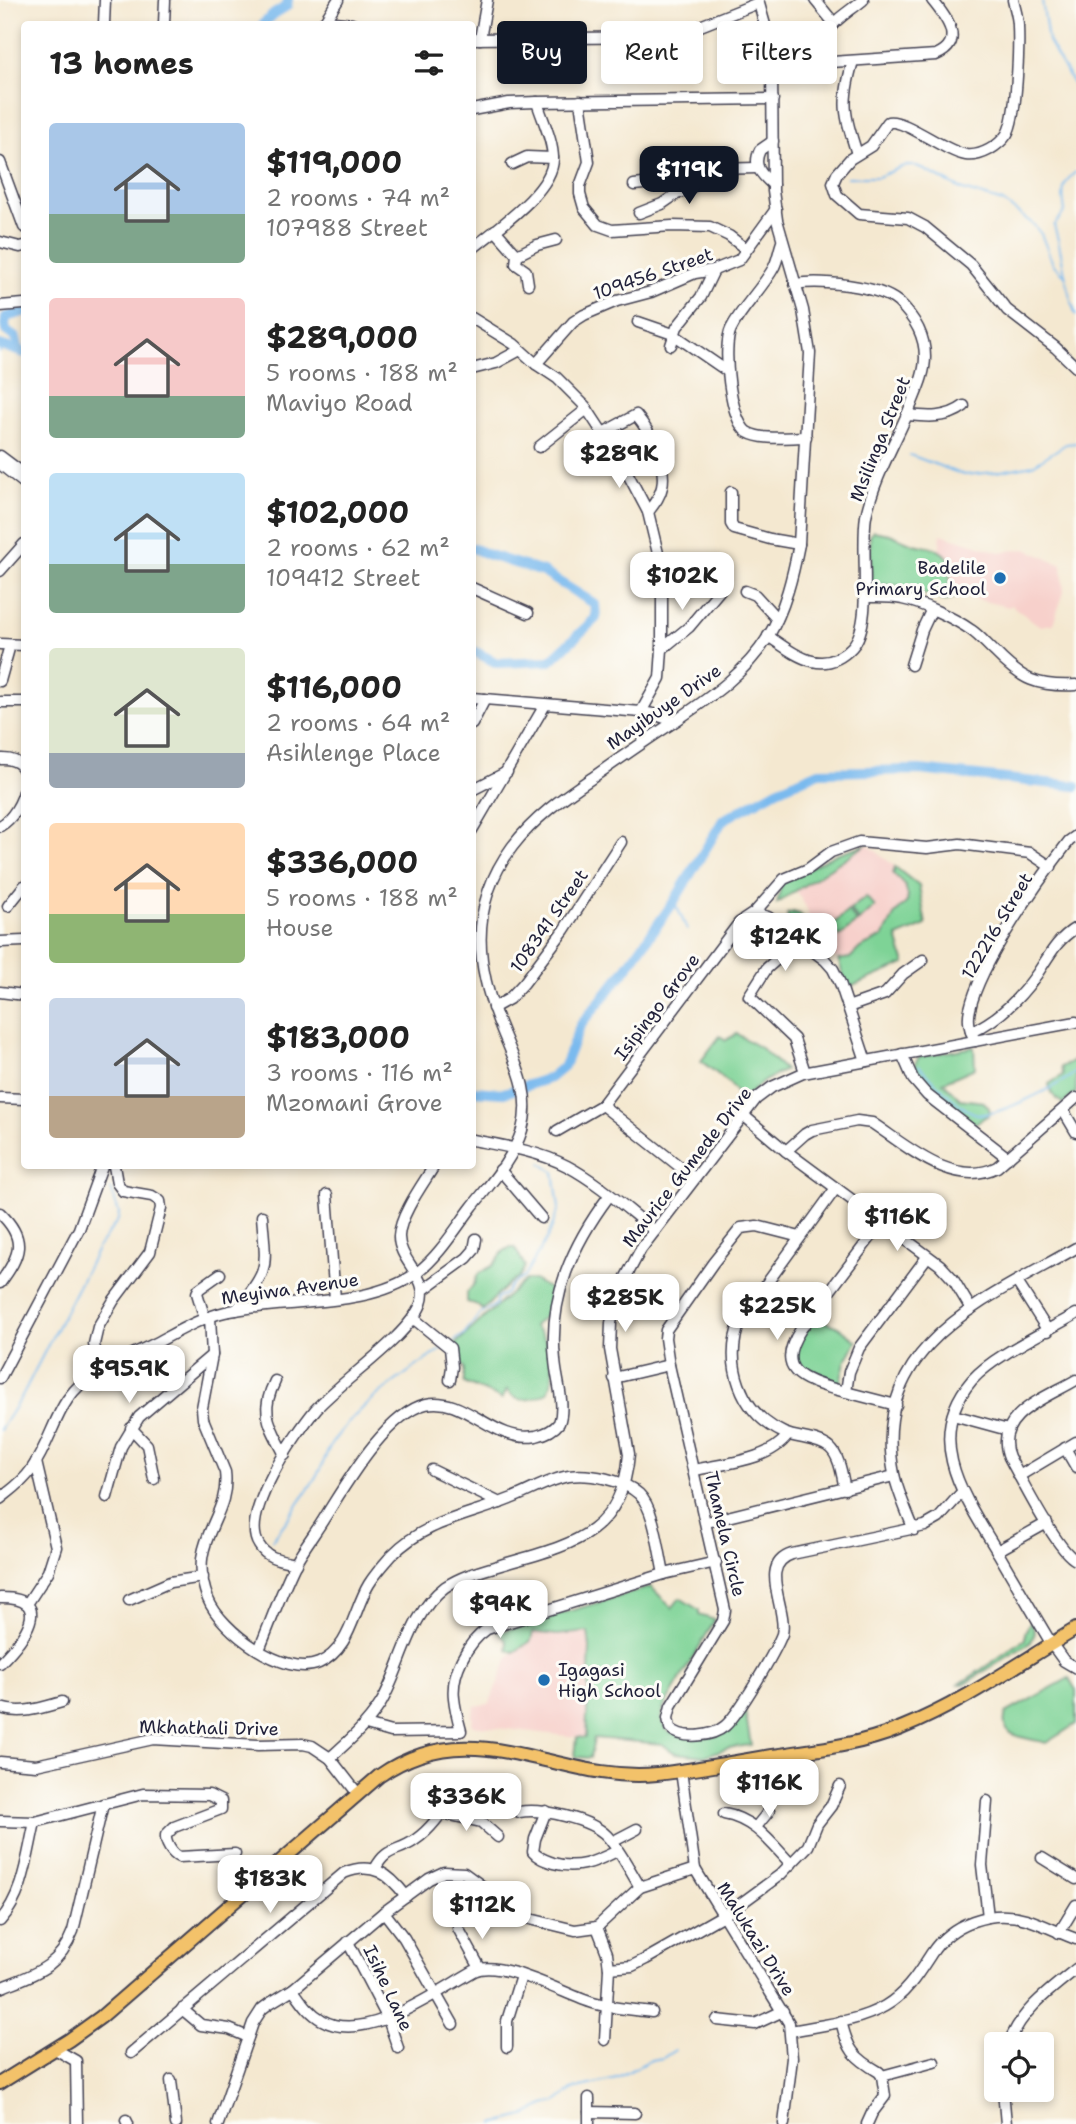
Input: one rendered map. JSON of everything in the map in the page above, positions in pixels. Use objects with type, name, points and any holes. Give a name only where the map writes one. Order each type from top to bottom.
[{"type":"main road","points":[[0,2083],[111,2009],[358,1794],[412,1756],[445,1748],[488,1749],[628,1775],[681,1771],[866,1740],[946,1707],[1076,1629]]},
{"type":"street","points":[[104,21],[105,0]]},
{"type":"street","points":[[164,21],[166,0]]},
{"type":"street","points":[[325,21],[338,0]]},
{"type":"street","points":[[487,0],[476,39],[666,37],[685,32],[758,1]]},
{"type":"street","points":[[815,0],[832,21]]},
{"type":"street","points":[[837,21],[863,0]]},
{"type":"street","points":[[837,62],[936,55],[945,50],[951,39],[951,27],[932,0]]},
{"type":"street","points":[[1013,0],[1018,24],[1018,54],[1014,109],[1007,135],[984,153],[965,155],[890,121],[883,126],[871,146],[857,154],[841,169],[834,180],[834,190],[854,212],[864,216],[902,217],[925,227],[971,265],[1007,310],[1076,367]]},
{"type":"street","name":"Mayibuye Drive","points":[[758,1],[764,21]]},
{"type":"street","points":[[853,61],[844,103],[857,154]]},
{"type":"street","name":"Mayibuye Drive","points":[[514,1149],[523,1128],[525,1094],[493,1008],[482,971],[476,932],[492,883],[509,850],[568,794],[736,676],[768,636],[790,586],[799,544],[810,353],[807,326],[782,241],[776,209],[773,84]]},
{"type":"street","points":[[476,109],[509,103],[537,102],[773,99]]},
{"type":"street","points":[[580,101],[589,162],[580,186],[580,194],[584,208],[594,222],[612,230],[672,226],[710,227],[729,236],[746,249]]},
{"type":"street","points":[[476,245],[544,186],[553,167],[553,158],[537,102]]},
{"type":"street","points":[[773,141],[760,150],[757,168],[774,185]]},
{"type":"street","points":[[512,164],[527,157],[553,158]]},
{"type":"street","points":[[0,162],[21,219]]},
{"type":"street","points":[[634,185],[680,180],[716,169],[757,168]]},
{"type":"street","points":[[639,213],[694,186],[704,178],[706,171]]},
{"type":"street","name":"109456 Street","points":[[536,364],[573,322],[584,315],[605,305],[651,292],[695,273],[714,270],[739,260],[776,209]]},
{"type":"street","points":[[495,230],[517,255],[516,264],[526,271],[528,284]]},
{"type":"street","points":[[517,255],[537,245],[556,240]]},
{"type":"street","points":[[782,241],[775,266],[730,331],[726,356],[727,371],[737,415],[748,432],[760,436],[806,437]]},
{"type":"street","points":[[0,242],[21,247]]},
{"type":"street","points":[[672,340],[701,297],[714,270]]},
{"type":"street","name":"Msilinga Street","points":[[768,636],[808,661],[831,661],[841,656],[857,640],[863,623],[867,514],[923,376],[925,359],[922,336],[908,312],[894,299],[868,289],[795,284]]},
{"type":"street","points":[[0,306],[21,304]]},
{"type":"street","points":[[476,321],[557,378],[587,410],[648,512],[662,569],[662,649],[660,678],[641,712]]},
{"type":"street","points":[[638,322],[727,371]]},
{"type":"street","points":[[476,368],[496,363],[520,350]]},
{"type":"street","points":[[907,415],[937,416],[964,406]]},
{"type":"street","points":[[539,447],[587,410]]},
{"type":"street","points":[[603,433],[636,415],[651,434],[663,484],[658,499],[648,512]]},
{"type":"street","points":[[0,456],[21,472]]},
{"type":"street","points":[[0,464],[21,481]]},
{"type":"street","points":[[730,492],[730,524],[734,529],[799,544]]},
{"type":"street","points":[[0,571],[21,547]]},
{"type":"street","points":[[476,590],[528,613]]},
{"type":"street","points":[[662,649],[712,603],[720,590]]},
{"type":"street","points":[[746,591],[753,593],[777,619]]},
{"type":"street","points":[[864,597],[902,599],[973,631],[1007,665],[1030,681],[1049,685],[1076,685]]},
{"type":"street","points":[[911,665],[922,630],[932,611]]},
{"type":"street","points":[[0,681],[7,662],[5,645]]},
{"type":"street","points":[[476,698],[641,712],[674,722]]},
{"type":"street","points":[[476,716],[485,699]]},
{"type":"street","points":[[0,702],[21,702]]},
{"type":"street","points":[[476,823],[545,705]]},
{"type":"street","points":[[0,759],[8,758],[21,764]]},
{"type":"street","points":[[476,788],[507,772]]},
{"type":"street","points":[[0,826],[15,814],[21,804]]},
{"type":"street","name":"122216 Street","points":[[973,1036],[969,1020],[970,1009],[978,985],[1011,926],[1069,841],[1076,836]]},
{"type":"street","name":"108341 Street","points":[[493,1008],[509,999],[524,983],[570,920],[621,842]]},
{"type":"street","name":"Isipingo Grove","points":[[557,1131],[602,1105],[739,923],[754,913],[784,879],[808,869],[831,852],[859,842],[927,848],[960,844],[1030,853],[1051,867]]},
{"type":"street","points":[[8,906],[21,890]]},
{"type":"street","points":[[754,913],[768,917],[833,969],[866,1061]]},
{"type":"street","points":[[973,1036],[1014,1001],[1057,942],[1076,928]]},
{"type":"street","points":[[799,940],[767,968],[749,998],[794,1039],[806,1072]]},
{"type":"street","points":[[0,942],[21,941]]},
{"type":"street","points":[[848,1007],[885,995],[903,974],[922,960]]},
{"type":"street","points":[[0,992],[21,995]]},
{"type":"street","name":"Maurice Gumede Drive","points":[[330,1758],[366,1725],[393,1680],[417,1621],[443,1589],[468,1575],[571,1544],[583,1538],[608,1514],[624,1485],[629,1454],[614,1378],[610,1336],[614,1307],[634,1261],[756,1099],[772,1087],[806,1072],[902,1054],[973,1036],[1076,1022]]},
{"type":"street","points":[[902,1054],[913,1079],[927,1095],[1009,1158]]},
{"type":"street","points":[[0,1098],[21,1099]]},
{"type":"street","points":[[786,1151],[812,1130],[863,1121],[872,1123],[927,1159],[960,1172],[974,1174],[989,1171],[1009,1158],[1076,1098]]},
{"type":"street","points":[[602,1105],[694,1178]]},
{"type":"street","points":[[1063,1110],[1076,1132]]},
{"type":"street","points":[[743,1115],[953,1279],[971,1309]]},
{"type":"street","points":[[476,1141],[514,1149],[566,1166],[655,1231]]},
{"type":"street","name":"Meyiwa Avenue","points":[[0,1499],[23,1480],[36,1462],[68,1396],[78,1385],[99,1371],[208,1318],[236,1310],[380,1290],[416,1274],[436,1254],[514,1149]]},
{"type":"street","points":[[0,1378],[79,1228],[101,1169]]},
{"type":"street","points":[[99,1371],[94,1344],[98,1327],[114,1300],[150,1252],[161,1208],[160,1201],[156,1198],[123,1191],[117,1183],[115,1169]]},
{"type":"street","points":[[296,1563],[265,1553],[256,1539],[254,1529],[258,1509],[285,1455],[317,1408],[412,1318],[421,1304],[423,1290],[402,1252],[399,1235],[405,1216],[432,1169]]},
{"type":"street","points":[[500,1170],[541,1218]]},
{"type":"street","points":[[836,1188],[741,1320],[736,1331],[733,1356],[736,1378],[745,1399],[762,1419],[788,1435],[821,1444],[832,1450],[839,1464],[845,1489]]},
{"type":"street","points":[[327,1195],[335,1298]]},
{"type":"street","points":[[258,1650],[296,1563],[368,1452],[402,1418],[419,1407],[438,1404],[452,1407],[516,1437],[545,1433],[559,1423],[562,1411],[553,1331],[558,1299],[575,1249],[610,1196]]},
{"type":"street","points":[[0,1213],[14,1227],[19,1241],[17,1256],[2,1276]]},
{"type":"street","points":[[236,1310],[259,1282],[265,1269],[262,1216]]},
{"type":"street","points":[[882,1223],[801,1329],[790,1350],[791,1365],[802,1378],[896,1405]]},
{"type":"street","name":"Thamela Circle","points":[[800,1237],[750,1225],[741,1228],[668,1325],[665,1338],[669,1365],[725,1604],[725,1616],[668,1713],[670,1728],[678,1734],[708,1734],[728,1723],[782,1634],[784,1623],[775,1577],[780,1560],[792,1554],[914,1530],[939,1518],[962,1492]]},
{"type":"street","points":[[423,1290],[467,1258],[474,1250],[476,1239]]},
{"type":"street","points":[[914,1530],[894,1476],[891,1442],[896,1405],[908,1374],[922,1352],[946,1327],[971,1309],[1076,1248]]},
{"type":"street","points":[[846,1392],[852,1363],[859,1348],[927,1257]]},
{"type":"street","points":[[220,1274],[197,1293],[208,1318],[212,1355],[202,1408],[226,1480],[201,1559],[208,1598],[221,1621],[239,1639],[258,1650],[302,1666],[326,1659],[346,1636],[368,1585],[405,1544],[444,1520],[500,1503],[570,1476],[586,1475],[624,1485],[641,1495],[647,1503],[664,1574]]},
{"type":"street","points":[[1017,1282],[1048,1331]]},
{"type":"street","points":[[1076,1314],[981,1373],[965,1390],[953,1415],[949,1440],[951,1458],[962,1492],[1051,1643],[1064,1661],[1076,1668]]},
{"type":"street","points":[[412,1318],[447,1344],[452,1353],[450,1380]]},
{"type":"street","points":[[107,1497],[118,1456],[131,1428],[146,1410],[212,1355]]},
{"type":"street","points":[[614,1378],[669,1365]]},
{"type":"street","points":[[1076,1380],[1016,1416],[1008,1430],[1007,1451],[1066,1555],[1076,1560]]},
{"type":"street","points":[[275,1381],[268,1395],[266,1415],[285,1455]]},
{"type":"street","points":[[953,1415],[1008,1430]]},
{"type":"street","points":[[131,1428],[147,1445],[154,1479]]},
{"type":"street","points":[[695,1470],[761,1454],[776,1447],[788,1435]]},
{"type":"street","points":[[1019,1476],[1076,1442]]},
{"type":"street","points":[[1065,1448],[1076,1467]]},
{"type":"street","points":[[27,1604],[48,1572],[56,1547],[36,1462]]},
{"type":"street","points":[[432,1470],[500,1503]]},
{"type":"street","points":[[707,1522],[894,1476]]},
{"type":"street","points":[[997,1551],[1047,1523]]},
{"type":"street","points":[[366,1725],[391,1732],[461,1731],[454,1698],[455,1678],[475,1638],[494,1626],[664,1574],[716,1562]]},
{"type":"street","points":[[129,1600],[170,1582],[203,1577]]},
{"type":"street","points":[[0,1598],[12,1598],[27,1604],[31,1615],[29,1628],[0,1663]]},
{"type":"street","points":[[488,1606],[494,1626]]},
{"type":"street","points":[[0,1708],[9,1711],[32,1711],[62,1702]]},
{"type":"street","name":"Mkhathali Drive","points":[[0,1762],[36,1765],[153,1739],[258,1745],[303,1744],[312,1746],[330,1758],[358,1794]]},
{"type":"street","name":"Malukazi Drive","points":[[681,1771],[695,1869],[783,2011],[791,2031],[792,2058],[785,2124]]},
{"type":"street","points":[[609,1968],[635,1965],[722,1916],[758,1892],[791,1864],[807,1846],[817,1824],[834,1802],[840,1786]]},
{"type":"street","points":[[0,1821],[35,1822],[144,1794],[201,1795],[219,1799],[222,1804],[220,1809],[174,1827],[166,1835],[167,1842],[179,1857],[235,1854]]},
{"type":"street","points":[[375,1868],[383,1855],[415,1840],[431,1826],[451,1798]]},
{"type":"street","points":[[986,1801],[982,1865],[988,1917]]},
{"type":"street","points":[[0,1988],[43,1970],[53,1963],[68,1944],[103,1804]]},
{"type":"street","points":[[519,1812],[547,1811],[593,1826],[615,1847],[640,1887]]},
{"type":"street","points":[[547,1811],[533,1852],[556,1864],[576,1867],[615,1847],[637,1829]]},
{"type":"street","points":[[756,1827],[769,1811]]},
{"type":"street","points":[[442,1813],[481,1822],[498,1837]]},
{"type":"street","points":[[724,1814],[737,1816],[756,1827],[791,1864]]},
{"type":"street","points":[[0,1921],[20,1887],[35,1822]]},
{"type":"street","points":[[1042,1858],[1076,1879]]},
{"type":"street","points":[[131,2053],[344,1872],[375,1868],[394,1880],[406,1896]]},
{"type":"street","points":[[218,2124],[248,2036],[262,2009],[293,1989],[384,1912],[439,1874],[457,1871],[473,1878],[526,1918],[567,1930],[597,1927],[640,1887],[695,1869]]},
{"type":"street","points":[[1059,1933],[1076,1905]]},
{"type":"street","points":[[384,1912],[404,1938],[453,2024]]},
{"type":"street","points":[[791,2031],[873,2012],[894,2000],[917,1977],[943,1940],[957,1928],[988,1917],[1024,1919],[1076,1939]]},
{"type":"street","points":[[597,1927],[607,1953],[609,1968],[605,2040]]},
{"type":"street","points":[[458,1928],[480,1968]]},
{"type":"street","name":"Isihe Lane","points":[[348,1942],[388,2019],[398,2048]]},
{"type":"street","points":[[293,1989],[310,2011],[330,2024],[353,2027],[388,2019],[480,1968],[497,1969],[521,1976],[607,2007],[652,2011]]},
{"type":"street","points":[[1013,2032],[1021,2020],[1075,1969]]},
{"type":"street","points":[[507,2047],[507,2021],[521,1976]]},
{"type":"street","points":[[182,2009],[201,2025],[229,2029],[248,2036]]},
{"type":"street","points":[[717,2020],[755,2024],[783,2011]]},
{"type":"street","points":[[841,2021],[853,2054],[882,2076],[885,2096],[867,2124]]},
{"type":"street","points":[[54,2049],[76,2061],[77,2124]]},
{"type":"street","points":[[882,2076],[934,2062]]},
{"type":"street","points":[[171,2080],[176,2124]]},
{"type":"street","points":[[589,2098],[589,2124]]},
{"type":"street","points":[[1004,2102],[1006,2124]]},
{"type":"street","points":[[589,2112],[635,2113]]},
{"type":"shaded area","name":"Badelile Primary School","points":[[941,534],[999,552],[1026,549],[1062,565],[1064,592],[1053,624],[1040,626],[1011,605],[1009,607],[936,590]]},
{"type":"shaded area","points":[[867,844],[919,886],[926,925],[897,937],[905,964],[848,988],[838,960],[814,941],[807,909],[796,890]]},
{"type":"shaded area","name":"Igagasi High School","points":[[588,1631],[590,1647],[586,1738],[471,1725],[475,1706],[489,1704],[509,1656],[531,1641],[532,1632],[557,1635]]},
{"type":"green space","points":[[873,531],[935,548],[947,556],[951,562],[949,585],[957,597],[945,601],[893,584],[875,585],[871,581],[870,535]]},
{"type":"green space","points":[[867,844],[777,903],[782,882],[836,854]]},
{"type":"green space","points":[[895,867],[919,886],[926,925],[897,937],[905,964],[848,988],[838,960],[850,958],[860,948],[883,937],[895,914],[907,902],[905,885],[893,874]]},
{"type":"green space","points":[[866,897],[875,907],[859,921],[850,910]]},
{"type":"green space","points":[[848,911],[857,922],[839,937],[831,926]]},
{"type":"green space","points":[[787,914],[800,914],[807,924],[803,931],[798,931],[788,924]]},
{"type":"green space","points":[[737,1034],[762,1049],[785,1070],[764,1081],[744,1098],[701,1061],[720,1036],[726,1040]]},
{"type":"green space","points":[[974,1047],[975,1068],[943,1082],[960,1099],[984,1102],[989,1108],[990,1114],[972,1125],[928,1090],[921,1082],[915,1063],[919,1057]]},
{"type":"green space","points":[[1076,1059],[1076,1092],[1063,1104],[1051,1093],[1049,1084],[1063,1075],[1061,1067]]},
{"type":"green space","points":[[515,1248],[525,1266],[519,1278],[509,1283],[483,1310],[467,1302],[467,1293],[478,1274],[492,1266],[504,1251]]},
{"type":"green space","points":[[525,1280],[534,1280],[553,1291],[548,1313],[534,1326],[549,1348],[551,1384],[548,1392],[537,1397],[526,1400],[516,1398],[507,1390],[502,1399],[464,1383],[464,1367],[456,1362],[453,1346]]},
{"type":"green space","points":[[815,1318],[838,1327],[857,1341],[845,1362],[840,1383],[836,1386],[808,1377],[794,1363],[795,1346]]},
{"type":"green space","points":[[651,1587],[672,1608],[680,1598],[699,1610],[699,1615],[715,1620],[664,1707],[662,1717],[666,1729],[668,1732],[714,1736],[726,1731],[745,1711],[751,1745],[727,1748],[705,1756],[675,1753],[662,1744],[594,1738],[590,1758],[575,1757],[577,1737],[586,1738],[590,1647],[588,1632],[557,1635],[533,1632],[531,1641],[514,1652],[507,1649],[507,1642],[499,1632]]},
{"type":"green space","points":[[1031,1621],[1035,1633],[1031,1642],[964,1684],[959,1684],[1025,1639],[1025,1632]]},
{"type":"green space","points":[[1069,1678],[1076,1690],[1076,1724],[1046,1743],[1010,1733],[1004,1722],[1006,1713]]},
{"type":"waterway","points":[[266,21],[287,6],[288,0]]},
{"type":"waterway","points":[[1042,0],[1048,41],[1076,89]]},
{"type":"waterway","points":[[847,177],[878,177],[904,166],[917,166],[963,190],[1003,202],[1033,224],[1041,234],[1053,264],[1066,276]]},
{"type":"waterway","points":[[1076,172],[1065,185],[1065,211],[1054,226],[1076,315]]},
{"type":"waterway","points":[[19,351],[16,338],[6,331],[5,325],[6,317],[21,313]]},
{"type":"waterway","points":[[0,345],[21,352]]},
{"type":"waterway","points":[[0,352],[3,346]]},
{"type":"waterway","points":[[910,455],[964,475],[1033,465],[1066,444],[1076,443]]},
{"type":"waterway","points":[[476,550],[543,572],[595,604],[596,618],[550,661],[497,663],[476,652]]},
{"type":"waterway","points":[[476,1091],[504,1093],[550,1078],[564,1066],[580,1026],[623,973],[673,903],[723,820],[777,790],[819,772],[919,770],[1076,786]]},
{"type":"waterway","points":[[673,903],[687,930]]},
{"type":"waterway","points":[[919,1066],[955,1100],[977,1114],[1013,1106],[1076,1072]]},
{"type":"waterway","points":[[454,1341],[464,1334],[479,1315],[495,1305],[497,1299],[506,1293],[510,1286],[524,1277],[548,1237],[559,1208],[554,1172],[541,1163]]},
{"type":"waterway","points":[[0,1430],[23,1394],[97,1249],[118,1220],[119,1213],[111,1189]]},
{"type":"waterway","points":[[272,1540],[308,1491],[330,1447],[355,1415],[383,1391],[443,1348]]},
{"type":"waterway","points":[[494,2124],[524,2116],[544,2105],[557,2102],[573,2089],[612,2080],[675,2050]]},
{"type":"place","name":"Badelile Primary School","points":[[1000,578]]},
{"type":"place","name":"Igagasi High School","points":[[544,1680]]}]
